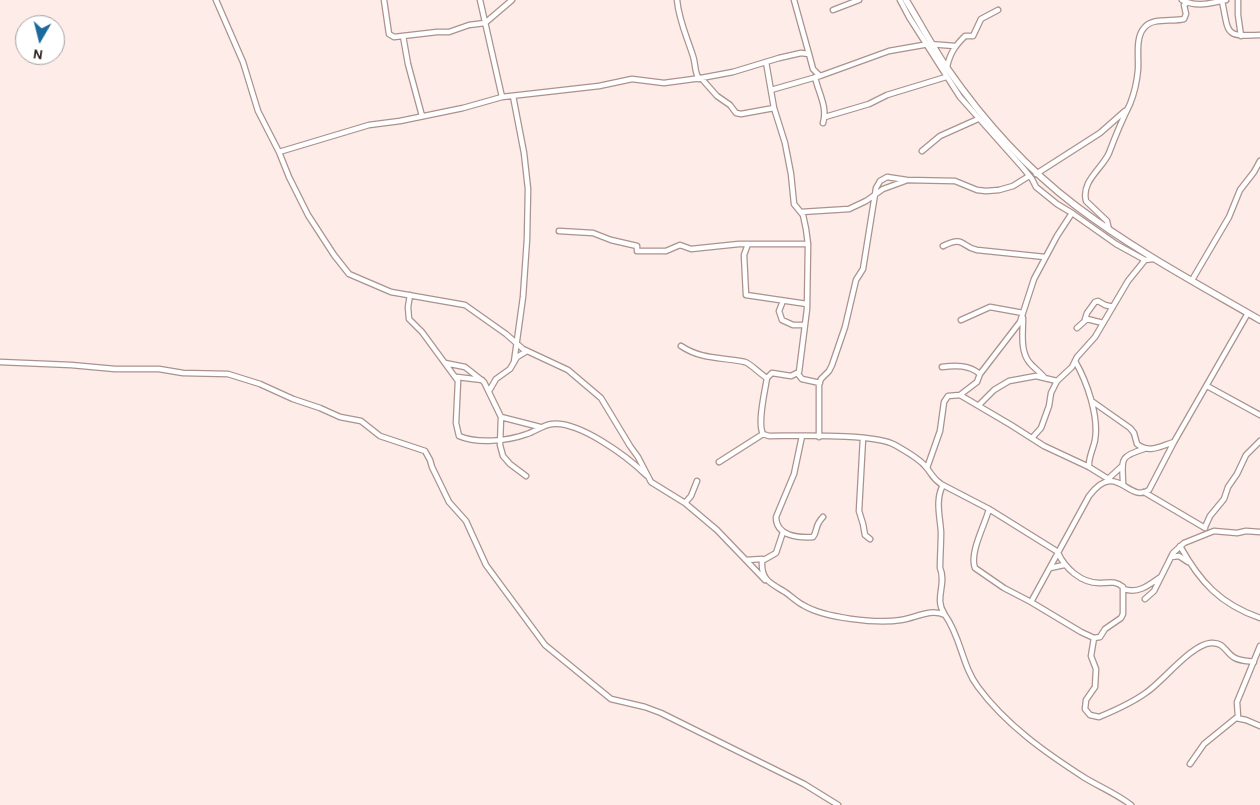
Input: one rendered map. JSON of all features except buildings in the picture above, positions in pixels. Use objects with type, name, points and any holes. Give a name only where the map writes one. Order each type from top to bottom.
[{"type":"main road","points":[[906,0],[929,44],[990,124],[1038,173],[1075,205],[1153,259],[1260,320]]},
{"type":"street","points":[[216,0],[243,62],[258,111],[280,152],[289,177],[308,215],[349,274],[386,291],[465,305],[527,351],[568,370],[601,398],[644,467],[646,476]]},
{"type":"street","points":[[384,0],[390,35],[394,37],[454,31],[469,25],[485,23],[512,0]]},
{"type":"street","points":[[480,0],[502,98]]},
{"type":"street","points":[[676,0],[681,24],[694,57],[695,72],[700,78],[722,100],[730,104],[738,114],[774,108]]},
{"type":"street","points":[[794,0],[813,69],[817,76],[825,117],[823,123]]},
{"type":"street","points":[[833,10],[859,0]]},
{"type":"street","points":[[900,0],[909,18],[929,44],[946,77],[978,119],[1031,178],[1036,188],[1116,244],[1144,260],[1153,259]]},
{"type":"street","points":[[1110,230],[1108,221],[1086,201],[1086,190],[1094,174],[1108,156],[1130,103],[1136,80],[1142,31],[1145,27],[1154,22],[1184,18],[1186,14],[1185,1],[1202,5],[1223,0],[1230,31],[1233,35],[1260,35]]},
{"type":"street","points":[[1238,0],[1241,36]]},
{"type":"street","points":[[947,67],[955,46],[965,36],[972,36],[981,19],[998,10]]},
{"type":"street","points":[[403,36],[408,64],[422,116]]},
{"type":"street","points":[[771,90],[889,51],[929,44],[955,46]]},
{"type":"street","points":[[280,152],[369,125],[400,121],[502,98],[599,86],[632,79],[664,83],[715,76],[801,53],[809,54]]},
{"type":"street","points":[[766,62],[774,108],[785,143],[794,204],[804,218],[808,244],[807,304],[798,374],[802,379],[820,383]]},
{"type":"street","points":[[708,86],[715,76]]},
{"type":"street","points":[[825,117],[946,77]]},
{"type":"street","points":[[513,96],[524,153],[528,190],[523,297],[514,362]]},
{"type":"street","points":[[819,437],[821,378],[829,372],[832,365],[845,326],[856,280],[864,269],[876,193],[878,185],[883,178],[955,181],[977,190],[994,191],[1012,186],[1031,178],[1100,133],[1126,110]]},
{"type":"street","points":[[922,151],[940,136],[978,119]]},
{"type":"street","points":[[1192,280],[1229,217],[1240,190],[1260,161]]},
{"type":"street","points":[[801,212],[849,209],[892,185],[908,180]]},
{"type":"street","points":[[960,395],[977,382],[980,374],[1013,334],[1023,313],[1030,286],[1072,213]]},
{"type":"street","points":[[1065,223],[1080,219]]},
{"type":"street","points":[[559,231],[593,233],[611,240],[637,246],[637,251],[666,251],[680,245],[691,249],[748,244],[808,244]]},
{"type":"street","points":[[943,246],[957,241],[964,242],[970,248],[978,250],[1045,257]]},
{"type":"street","points":[[748,244],[744,256],[745,294],[807,304]]},
{"type":"street","points":[[1032,438],[1041,428],[1050,406],[1051,393],[1057,381],[1072,367],[1095,337],[1144,260]]},
{"type":"street","points":[[410,295],[409,319],[422,332],[451,372],[457,377],[482,380]]},
{"type":"street","points":[[783,301],[779,311],[782,320],[793,325],[804,324]]},
{"type":"street","points":[[1076,328],[1085,320],[1087,313],[1095,302],[1098,301],[1105,305],[1113,306]]},
{"type":"street","points":[[962,320],[990,307],[1023,313]]},
{"type":"street","points":[[1023,313],[1023,345],[1026,356],[1044,377]]},
{"type":"street","points":[[927,468],[940,431],[944,402],[948,396],[960,395],[980,405],[1060,455],[1089,468],[1109,480],[1137,492],[1149,490],[1174,442],[1248,313]]},
{"type":"street","points":[[1085,320],[1092,319],[1103,323]]},
{"type":"street","points":[[681,346],[695,354],[747,363],[756,372],[767,378]]},
{"type":"street","points":[[488,391],[496,379],[510,369],[520,354],[527,351]]},
{"type":"street","points":[[1075,361],[1092,401],[1095,435],[1089,468]]},
{"type":"street","points":[[0,362],[228,374],[260,384],[340,417],[361,421],[380,436],[422,450],[428,455],[449,502],[466,521],[486,565],[545,644],[555,654],[611,699],[661,713],[804,784],[838,805]]},
{"type":"street","points":[[445,363],[465,367],[482,380],[502,417],[500,450],[506,461],[526,476]]},
{"type":"street","points":[[942,367],[968,367],[973,368],[980,374]]},
{"type":"street","points":[[763,434],[761,420],[767,378],[772,373],[790,376],[798,374]]},
{"type":"street","points":[[980,405],[1003,384],[1036,376],[1057,381]]},
{"type":"street","points":[[457,377],[459,386],[456,423],[459,436],[475,441],[523,436],[550,424],[565,424],[593,436],[610,447],[651,482],[685,503],[717,530],[766,581],[804,606],[831,615],[886,621],[936,612],[945,615]]},
{"type":"street","points":[[1207,386],[1260,415]]},
{"type":"street","points":[[1092,401],[1130,428],[1134,433],[1137,444],[1144,449]]},
{"type":"street","points":[[502,417],[542,427]]},
{"type":"street","points":[[719,462],[763,434],[770,436],[863,438],[890,442],[927,468],[934,480],[990,510],[1058,553],[1064,565],[1084,579],[1098,583],[1115,582],[1124,589],[1134,591],[1141,589],[1160,577]]},
{"type":"street","points":[[802,436],[794,474],[776,517],[778,527],[783,532],[813,537],[817,523],[823,517]]},
{"type":"street","points":[[863,438],[859,511],[864,524],[865,535],[870,539]]},
{"type":"street","points":[[1205,527],[1210,516],[1224,499],[1228,486],[1237,474],[1246,455],[1260,441]]},
{"type":"street","points":[[1031,602],[1090,496],[1099,485],[1109,480],[1121,467],[1128,454],[1174,442]]},
{"type":"street","points":[[1121,467],[1123,485]]},
{"type":"street","points":[[685,503],[691,496],[697,481]]},
{"type":"street","points":[[943,485],[938,499],[941,532],[940,568],[942,574],[940,606],[956,634],[972,677],[999,712],[1040,748],[1131,805]]},
{"type":"street","points":[[1144,492],[1211,531],[1260,532]]},
{"type":"street","points":[[990,510],[973,560],[975,568],[1004,588],[1080,632],[1094,638],[1100,637],[1105,629],[1121,618],[1123,614],[1124,589]]},
{"type":"street","points":[[1145,599],[1154,591],[1171,557],[1180,546],[1211,531]]},
{"type":"street","points":[[746,560],[762,559],[776,554],[783,532]]},
{"type":"street","points":[[1180,546],[1189,562],[1217,596],[1231,606],[1260,618]]},
{"type":"street","points":[[1171,557],[1179,556],[1189,562]]},
{"type":"street","points":[[762,559],[762,570],[766,581]]},
{"type":"street","points":[[1050,568],[1064,565]]},
{"type":"street","points":[[1094,638],[1091,656],[1096,669],[1095,686],[1086,700],[1085,709],[1087,713],[1094,717],[1099,717],[1130,703],[1155,686],[1188,655],[1205,644],[1219,644],[1233,657],[1254,662]]},
{"type":"street","points":[[1238,717],[1237,702],[1260,646]]},
{"type":"street","points":[[1190,764],[1204,744],[1231,720],[1238,717],[1260,726]]}]
